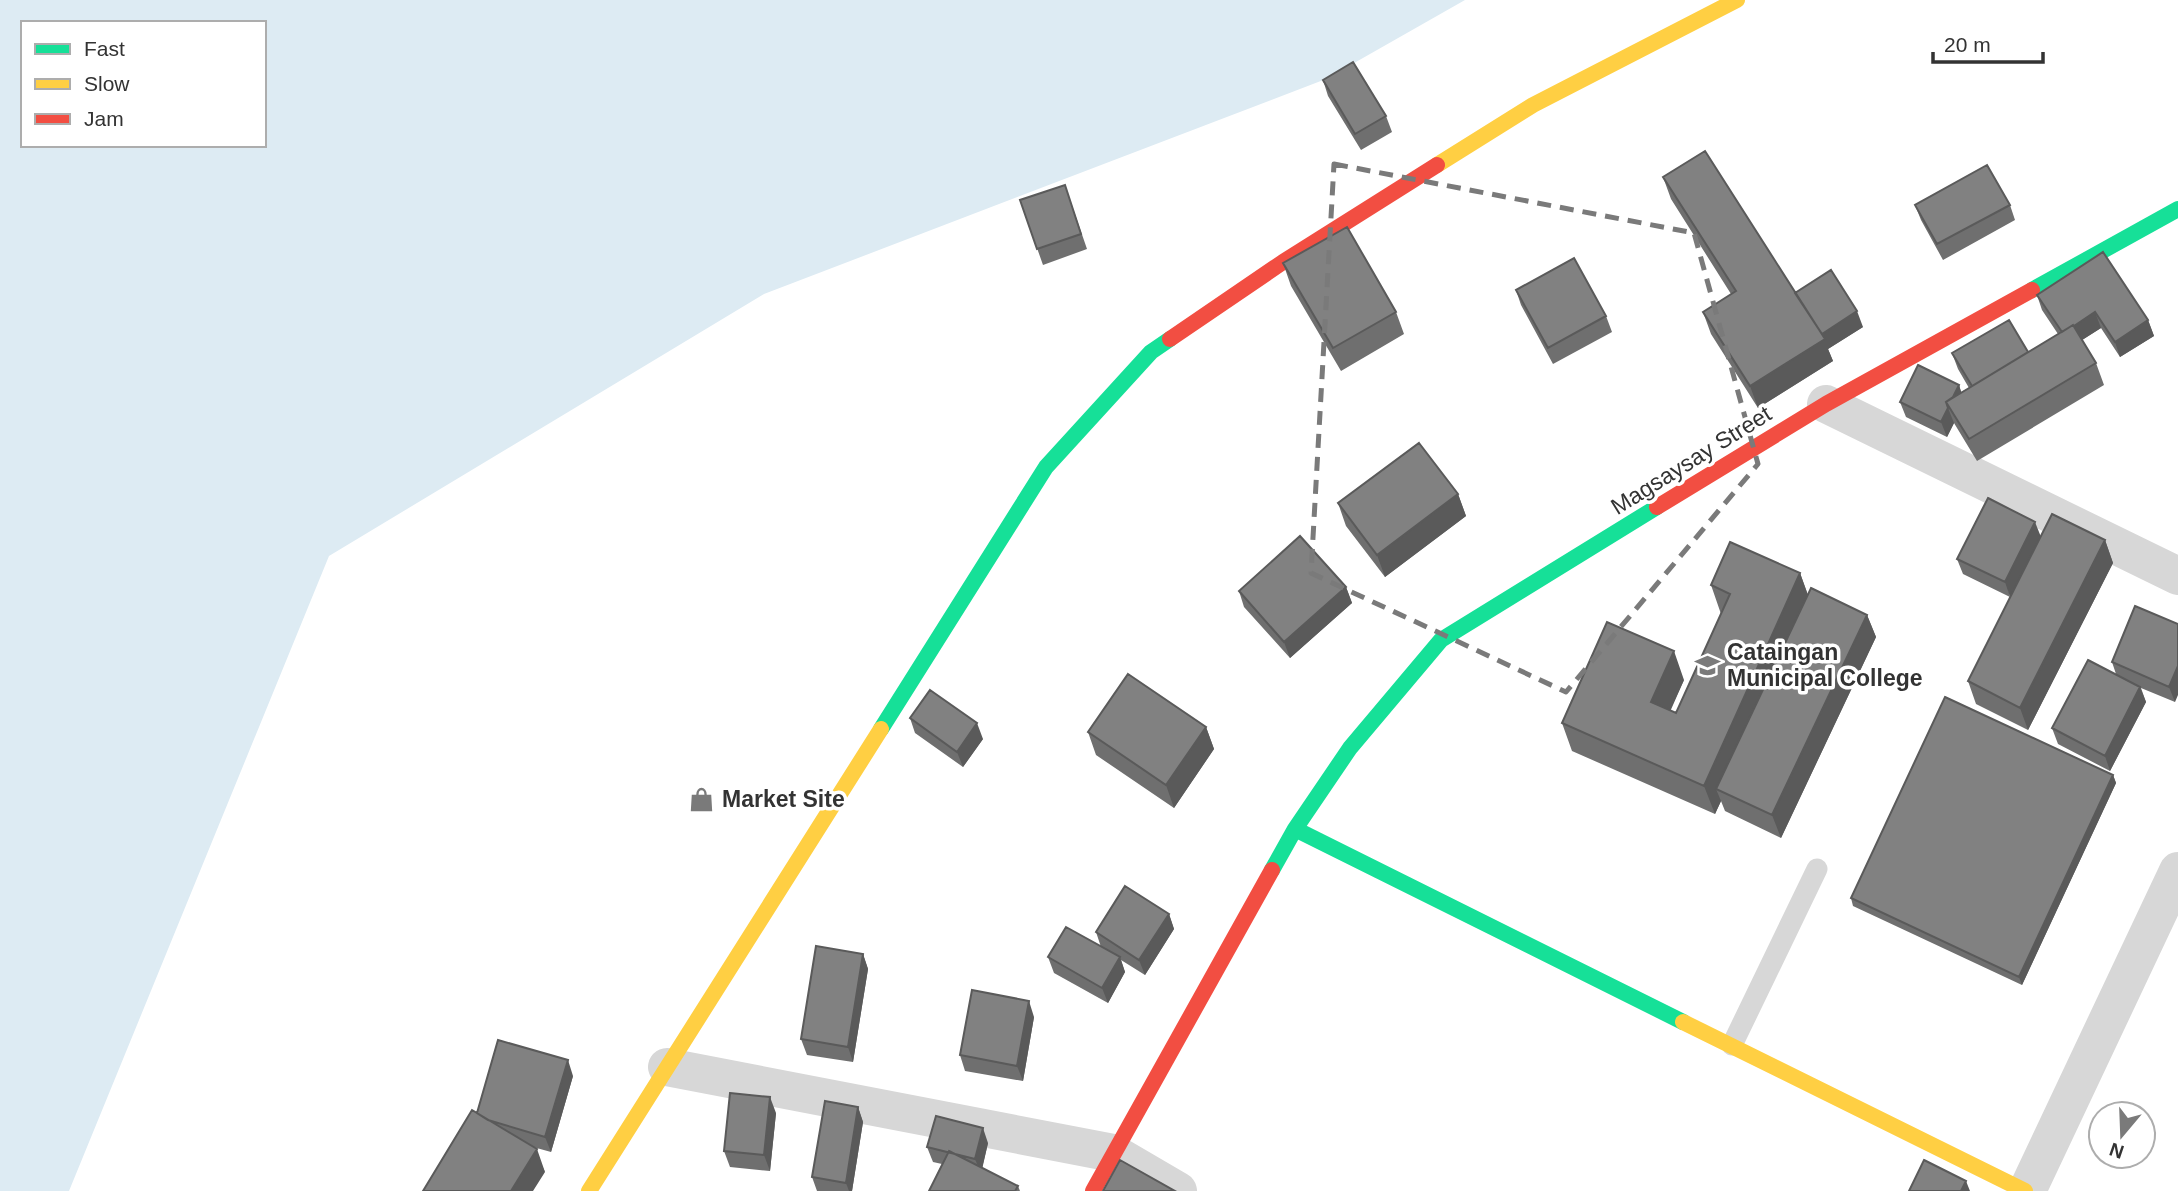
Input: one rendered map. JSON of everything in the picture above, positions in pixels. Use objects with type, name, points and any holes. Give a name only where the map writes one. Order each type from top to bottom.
[{"type":"street","points":[[589,1191],[1046,467],[1151,352],[1283,262],[1533,105],[1737,0]]},
{"type":"street","name":"Magsaysay Street","points":[[1093,1191],[1295,829],[1350,748],[1441,640],[1826,404],[2178,209]]},
{"type":"street","points":[[1826,404],[2178,576]]},
{"type":"street","points":[[1295,829],[2026,1191],[2178,871]]},
{"type":"street","points":[[667,1067],[1113,1153],[1178,1191]]},
{"type":"lane","points":[[1732,1045],[1817,869]]},
{"type":"highlighted area","points":[[1334,164],[1694,233],[1758,464],[1566,692],[1311,573]]},
{"type":"shaded area","points":[[0,0],[1465,0],[1326,79],[764,294],[329,556],[69,1191],[0,1191]]},
{"type":"building","points":[[1353,62],[1386,116],[1355,134],[1323,80]]},
{"type":"building","points":[[1705,151],[1825,339],[1750,386],[1703,312],[1736,291],[1663,177]]},
{"type":"building","points":[[1987,165],[2010,205],[1937,244],[1915,205]]},
{"type":"building","points":[[1065,185],[1081,234],[1037,249],[1020,200]]},
{"type":"building","points":[[1347,227],[1396,312],[1333,348],[1283,263]]},
{"type":"building","points":[[2103,252],[2148,320],[2115,342],[2095,312],[2062,332],[2037,295]]},
{"type":"building","points":[[1574,258],[1606,316],[1548,348],[1516,290]]},
{"type":"building","points":[[1831,270],[1857,311],[1822,334],[1795,293]]},
{"type":"building","points":[[2009,320],[2028,352],[1972,386],[1952,353]]},
{"type":"building","points":[[2073,325],[2096,363],[1969,439],[1946,402]]},
{"type":"building","points":[[1918,365],[1959,385],[1953,397],[1946,402],[1948,408],[1941,422],[1900,402]]},
{"type":"building","points":[[1419,443],[1458,494],[1377,555],[1338,503]]},
{"type":"building","points":[[1988,498],[2035,522],[2005,582],[1957,559]]},
{"type":"building","points":[[2052,514],[2105,540],[2020,708],[1968,681]]},
{"type":"building","points":[[1300,536],[1346,587],[1284,642],[1239,591]]},
{"type":"building","points":[[1730,542],[1800,573],[1704,786],[1562,723],[1607,622],[1674,651],[1651,702],[1676,713],[1730,594],[1711,585]]},
{"type":"building","points":[[1811,588],[1867,615],[1772,815],[1716,789]]},
{"type":"building","points":[[2135,606],[2178,624],[2178,666],[2169,687],[2112,662]]},
{"type":"building","points":[[2088,660],[2140,687],[2105,756],[2052,728]]},
{"type":"building","points":[[1128,674],[1206,727],[1166,785],[1088,732]]},
{"type":"building","points":[[930,690],[977,723],[957,752],[910,718]]},
{"type":"building","points":[[1945,697],[2113,775],[2019,977],[1851,898]]},
{"type":"building","points":[[1125,886],[1169,914],[1139,960],[1096,932]]},
{"type":"building","points":[[1066,927],[1120,957],[1102,988],[1048,957]]},
{"type":"building","points":[[816,946],[863,954],[848,1047],[801,1039]]},
{"type":"building","points":[[972,990],[1029,1001],[1017,1066],[960,1055]]},
{"type":"building","points":[[498,1040],[568,1060],[545,1137],[488,1120],[477,1113]]},
{"type":"building","points":[[730,1093],[770,1097],[764,1155],[724,1151]]},
{"type":"building","points":[[825,1101],[858,1107],[846,1183],[812,1177]]},
{"type":"building","points":[[472,1110],[537,1149],[511,1191],[423,1191]]},
{"type":"building","points":[[936,1116],[983,1128],[975,1159],[927,1147]]},
{"type":"building","points":[[949,1151],[1018,1186],[1015,1191],[929,1191]]},
{"type":"building","points":[[1120,1160],[1175,1191],[1103,1191]]},
{"type":"building","points":[[1924,1160],[1966,1181],[1961,1191],[1909,1191]]},
{"type":"traffic: fast","points":[[2032,290],[2178,209]]},
{"type":"traffic: fast","points":[[881,729],[1046,467],[1151,352],[1170,339]]},
{"type":"traffic: fast","points":[[1272,870],[1295,829],[1350,748],[1441,640],[1657,507]]},
{"type":"traffic: fast","points":[[1295,829],[1683,1022]]},
{"type":"traffic: slow","points":[[1437,165],[1533,105],[1737,0]]},
{"type":"traffic: slow","points":[[589,1191],[881,729]]},
{"type":"traffic: slow","points":[[1683,1022],[2025,1191]]},
{"type":"traffic: jam","points":[[1170,339],[1283,262],[1437,165]]},
{"type":"traffic: jam","points":[[1657,507],[1826,404],[2032,290]]},
{"type":"traffic: jam","points":[[1093,1191],[1272,870]]},
{"type":"place","name":"Cataingan Municipal College","points":[[1707,665]]},
{"type":"place","name":"Market Site","points":[[702,799]]}]
